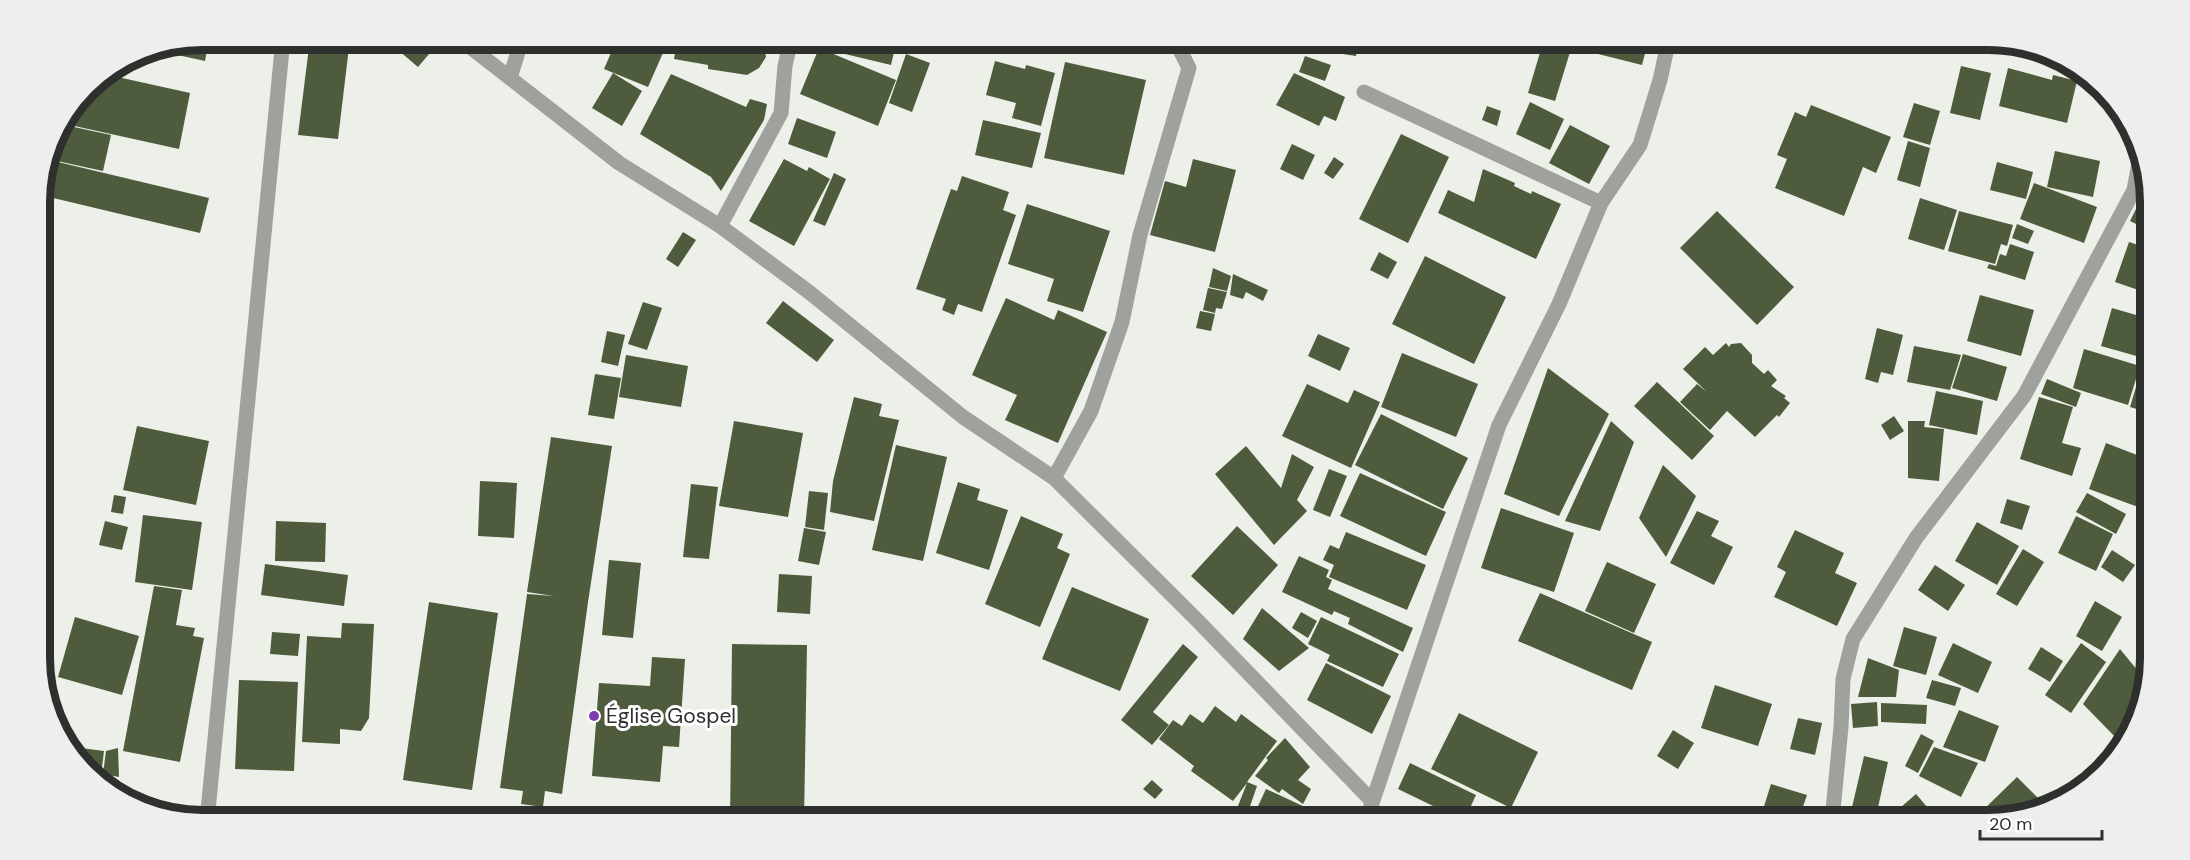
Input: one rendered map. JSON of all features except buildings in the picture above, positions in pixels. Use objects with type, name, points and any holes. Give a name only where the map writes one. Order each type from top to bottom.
[{"type":"street","points":[[206,810],[282,50]]},
{"type":"street","points":[[474,50],[619,163],[720,226],[809,292],[963,417],[1053,478],[1197,620],[1372,801]]},
{"type":"street","points":[[510,78],[519,50]]},
{"type":"street","points":[[720,226],[781,113],[789,50]]},
{"type":"street","points":[[1053,478],[1090,411],[1122,322],[1140,234],[1190,68],[1180,50]]},
{"type":"street","points":[[1369,810],[1498,425],[1559,304],[1601,203],[1640,145],[1667,50]]},
{"type":"street","points":[[1364,92],[1601,203]]},
{"type":"street","points":[[1833,810],[1843,679],[1853,639],[1916,538],[2024,396],[2134,190],[2138,171]]},
{"type":"place","name":"Église Gospel","points":[[594,716]]}]
